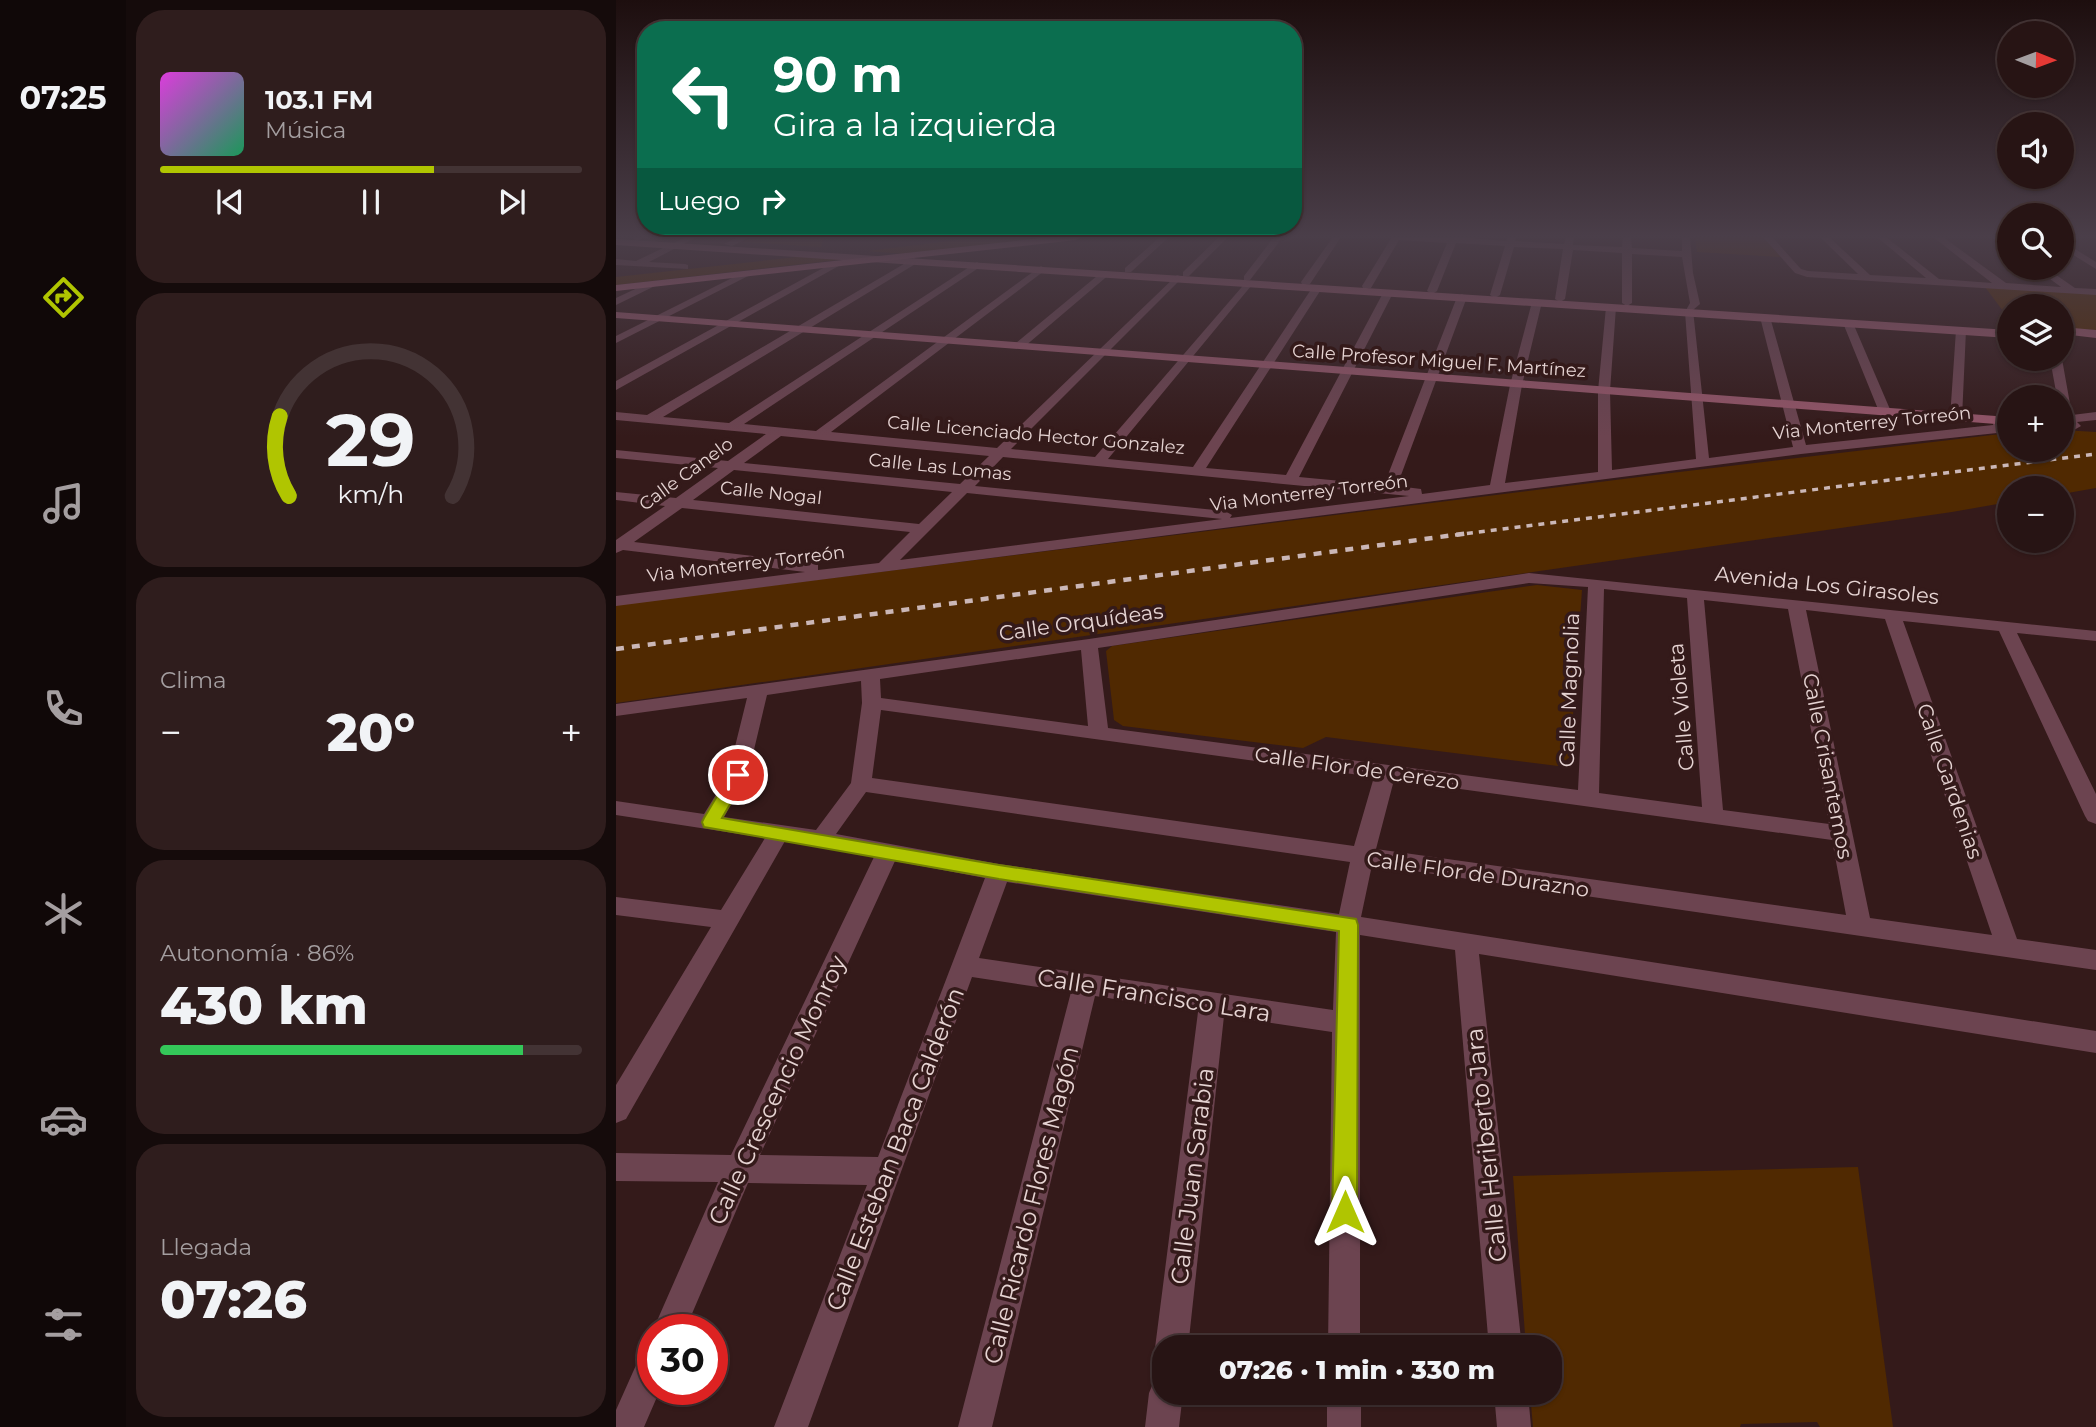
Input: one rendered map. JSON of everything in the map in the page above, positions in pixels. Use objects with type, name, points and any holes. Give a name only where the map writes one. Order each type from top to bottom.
[{"type":"street","points":[[616,340],[687,304]]},
{"type":"street","points":[[616,386],[765,304]]},
{"type":"street","points":[[650,419],[838,304]]},
{"type":"street","points":[[733,426],[917,304]]},
{"type":"street","points":[[821,434],[994,304]]},
{"type":"street","points":[[1020,345],[1070,304]]},
{"type":"street","points":[[885,566],[1153,304]]},
{"type":"street","points":[[1099,461],[1229,304]]},
{"type":"street","points":[[1198,470],[1268,366],[1301,304]]},
{"type":"street","points":[[1291,479],[1383,304]]},
{"type":"street","points":[[1389,489],[1459,304]]},
{"type":"street","points":[[1497,488],[1516,385],[1537,304]]},
{"type":"street","points":[[1561,304],[1997,327]]},
{"type":"street","points":[[1632,304],[1765,317],[1997,333]]},
{"type":"street","points":[[1695,304],[1691,310],[1703,463]]},
{"type":"street","points":[[1605,476],[1604,391],[1611,307]]},
{"type":"street","name":"Calle Profesor Miguel F. Martínez","points":[[616,315],[1997,421]]},
{"type":"street","points":[[1765,317],[1801,450]]},
{"type":"street","points":[[1848,323],[1886,414]]},
{"type":"street","points":[[1956,418],[1961,330]]},
{"type":"street","points":[[2074,332],[2096,334]]},
{"type":"street","points":[[2074,338],[2096,339]]},
{"type":"street","name":"Calle Licenciado Hector Gonzalez","points":[[616,416],[1451,495]]},
{"type":"street","points":[[2074,421],[2096,416]]},
{"type":"street","points":[[2074,424],[2096,428]]},
{"type":"street","name":"Via Monterrey Torreón","points":[[616,601],[1801,450],[1997,429]]},
{"type":"street","name":"Calle Canelo","points":[[617,546],[779,431]]},
{"type":"street","name":"Calle Las Lomas","points":[[616,454],[1261,518]]},
{"type":"street","name":"Calle Nogal","points":[[616,496],[922,528]]},
{"type":"street","points":[[617,546],[841,571]]},
{"type":"street","name":"Calle Orquídeas","points":[[616,710],[1089,644],[1517,579],[1553,579]]},
{"type":"street","name":"Avenida Los Girasoles","points":[[1553,579],[2096,636]]},
{"type":"street","name":"Calle Magnolia","points":[[1588,799],[1596,583]]},
{"type":"street","name":"Calle Violeta","points":[[1695,593],[1713,816]]},
{"type":"street","name":"Calle Crisantemos","points":[[1796,604],[1860,928]]},
{"type":"street","name":"Calle Gardenias","points":[[1892,614],[2008,948]]},
{"type":"street","points":[[2004,626],[2096,816]]},
{"type":"street","points":[[1089,644],[1098,734]]},
{"type":"street","points":[[821,839],[860,784],[872,703],[870,675]]},
{"type":"street","points":[[710,822],[738,775],[759,688]]},
{"type":"street","name":"Calle Flor de Cerezo","points":[[872,703],[1841,833]]},
{"type":"street","points":[[1344,1335],[1345,1023],[1349,925],[1362,858],[1386,772]]},
{"type":"street","name":"Calle Flor de Durazno","points":[[860,784],[1362,858],[2096,960]]},
{"type":"street","points":[[616,808],[821,839],[999,872],[1466,942],[2096,1042]]},
{"type":"street","points":[[616,1111],[779,833]]},
{"type":"street","name":"Calle Crescencio Monroy","points":[[675,1314],[888,851]]},
{"type":"street","name":"Calle Esteban Baca Calderón","points":[[791,1427],[999,872]]},
{"type":"street","points":[[617,907],[728,920]]},
{"type":"street","name":"Calle Heriberto Jara","points":[[1466,942],[1506,1335]]},
{"type":"street","name":"Calle Francisco Lara","points":[[964,966],[1345,1023]]},
{"type":"street","name":"Calle Ricardo Flores Magón","points":[[975,1427],[1086,983]]},
{"type":"street","name":"Calle Juan Sarabia","points":[[1173,1335],[1212,1004]]},
{"type":"street","points":[[616,1167],[886,1171]]},
{"type":"street","points":[[626,1427],[637,1402]]},
{"type":"street","points":[[1162,1427],[1165,1405]]},
{"type":"street","points":[[1344,1405],[1344,1427]]},
{"type":"street","points":[[1512,1405],[1514,1427]]},
{"type":"shaded area","points":[[2074,304],[2096,304],[2096,330],[2074,329]]},
{"type":"shaded area","points":[[2074,431],[2096,432],[2096,488],[2074,492],[2074,476],[1997,476],[1997,504],[1952,512],[616,703],[616,605],[1997,434],[1997,462],[2074,462]]},
{"type":"shaded area","points":[[1537,585],[1582,590],[1570,757],[1558,766],[1326,737],[1303,748],[1123,726],[1114,720],[1106,651],[1112,646]]},
{"type":"shaded area","points":[[1858,1167],[1893,1427],[1820,1427],[1817,1422],[1741,1424],[1740,1427],[1533,1427],[1531,1405],[1562,1405],[1562,1335],[1525,1335],[1513,1176]]},
{"type":"railway","points":[[1455,535],[2096,454]]},
{"type":"railway","points":[[616,649],[1469,533]]},
{"type":"route","points":[[738,775],[710,822],[821,839],[999,872],[1349,925],[1345,1023],[1345,1212]]}]
